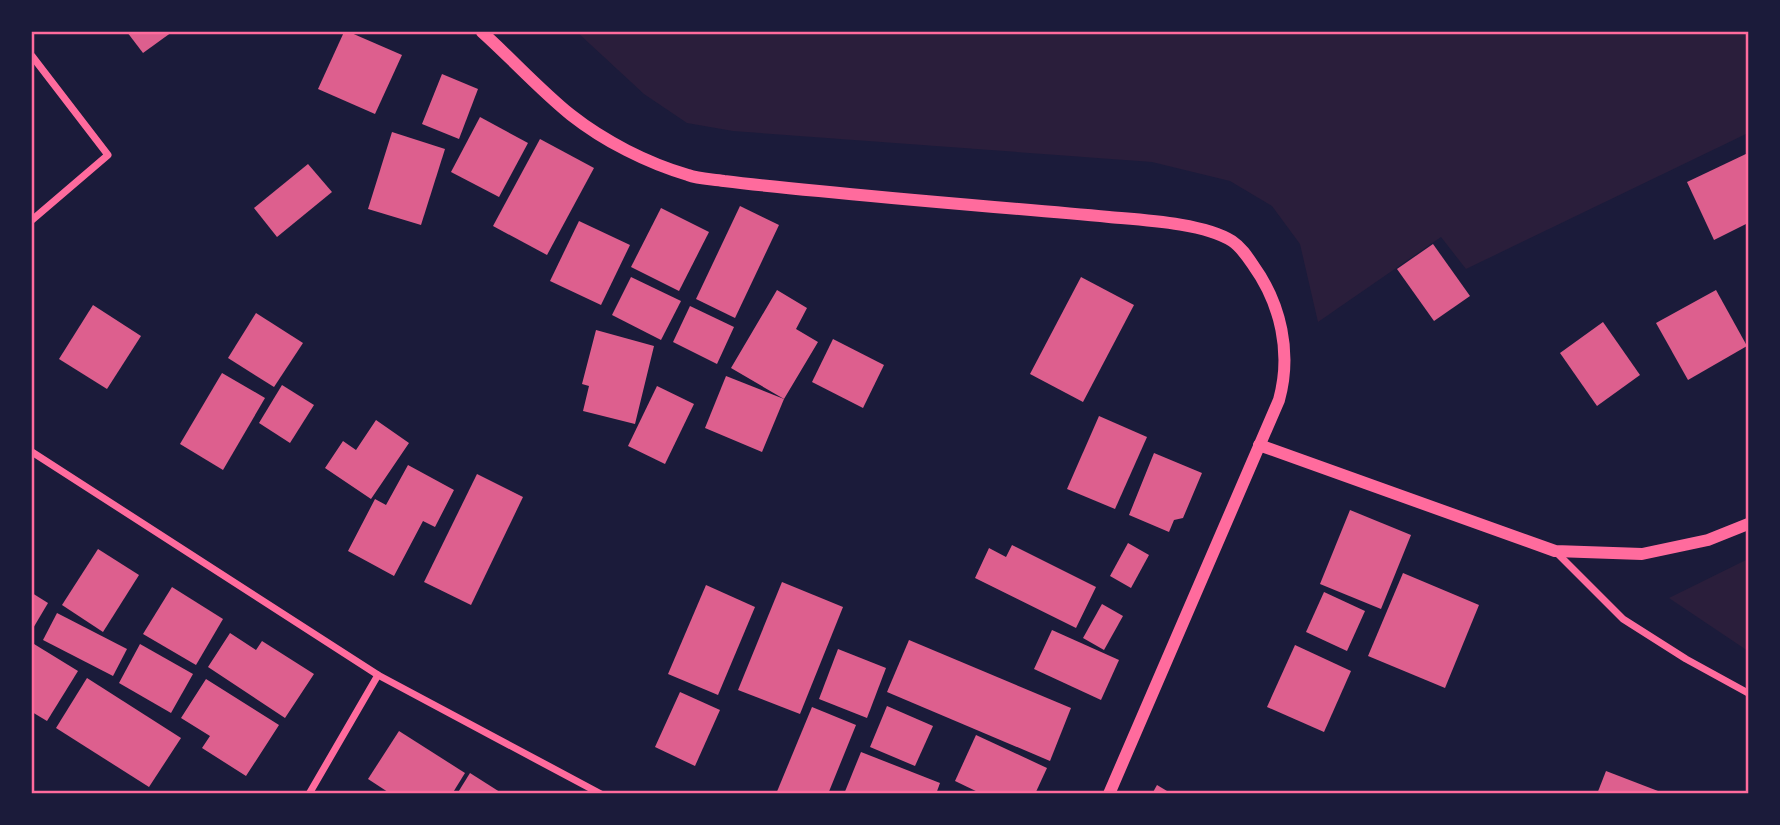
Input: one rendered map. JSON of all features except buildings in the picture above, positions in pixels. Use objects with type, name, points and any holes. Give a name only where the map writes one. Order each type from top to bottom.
[{"type":"street","points":[[482,32],[571,115],[638,157],[690,176],[977,207],[1147,220],[1203,229],[1234,242],[1246,254],[1271,293],[1281,324],[1284,384],[1109,793]]},
{"type":"street","points":[[32,56],[108,155],[32,220]]},
{"type":"street","points":[[1259,445],[1555,551],[1642,554],[1709,540],[1748,524]]},
{"type":"street","points":[[32,452],[378,675],[601,793]]},
{"type":"street","points":[[1555,551],[1623,619],[1686,659],[1748,693]]},
{"type":"street","points":[[309,793],[378,675]]},
{"type":"shaded area","points":[[577,32],[1748,32],[1748,133],[1466,269],[1441,237],[1318,322],[1300,244],[1272,206],[1230,181],[1152,162],[733,131],[687,123],[644,94]]},
{"type":"shaded area","points":[[1748,559],[1748,651],[1669,598]]}]
